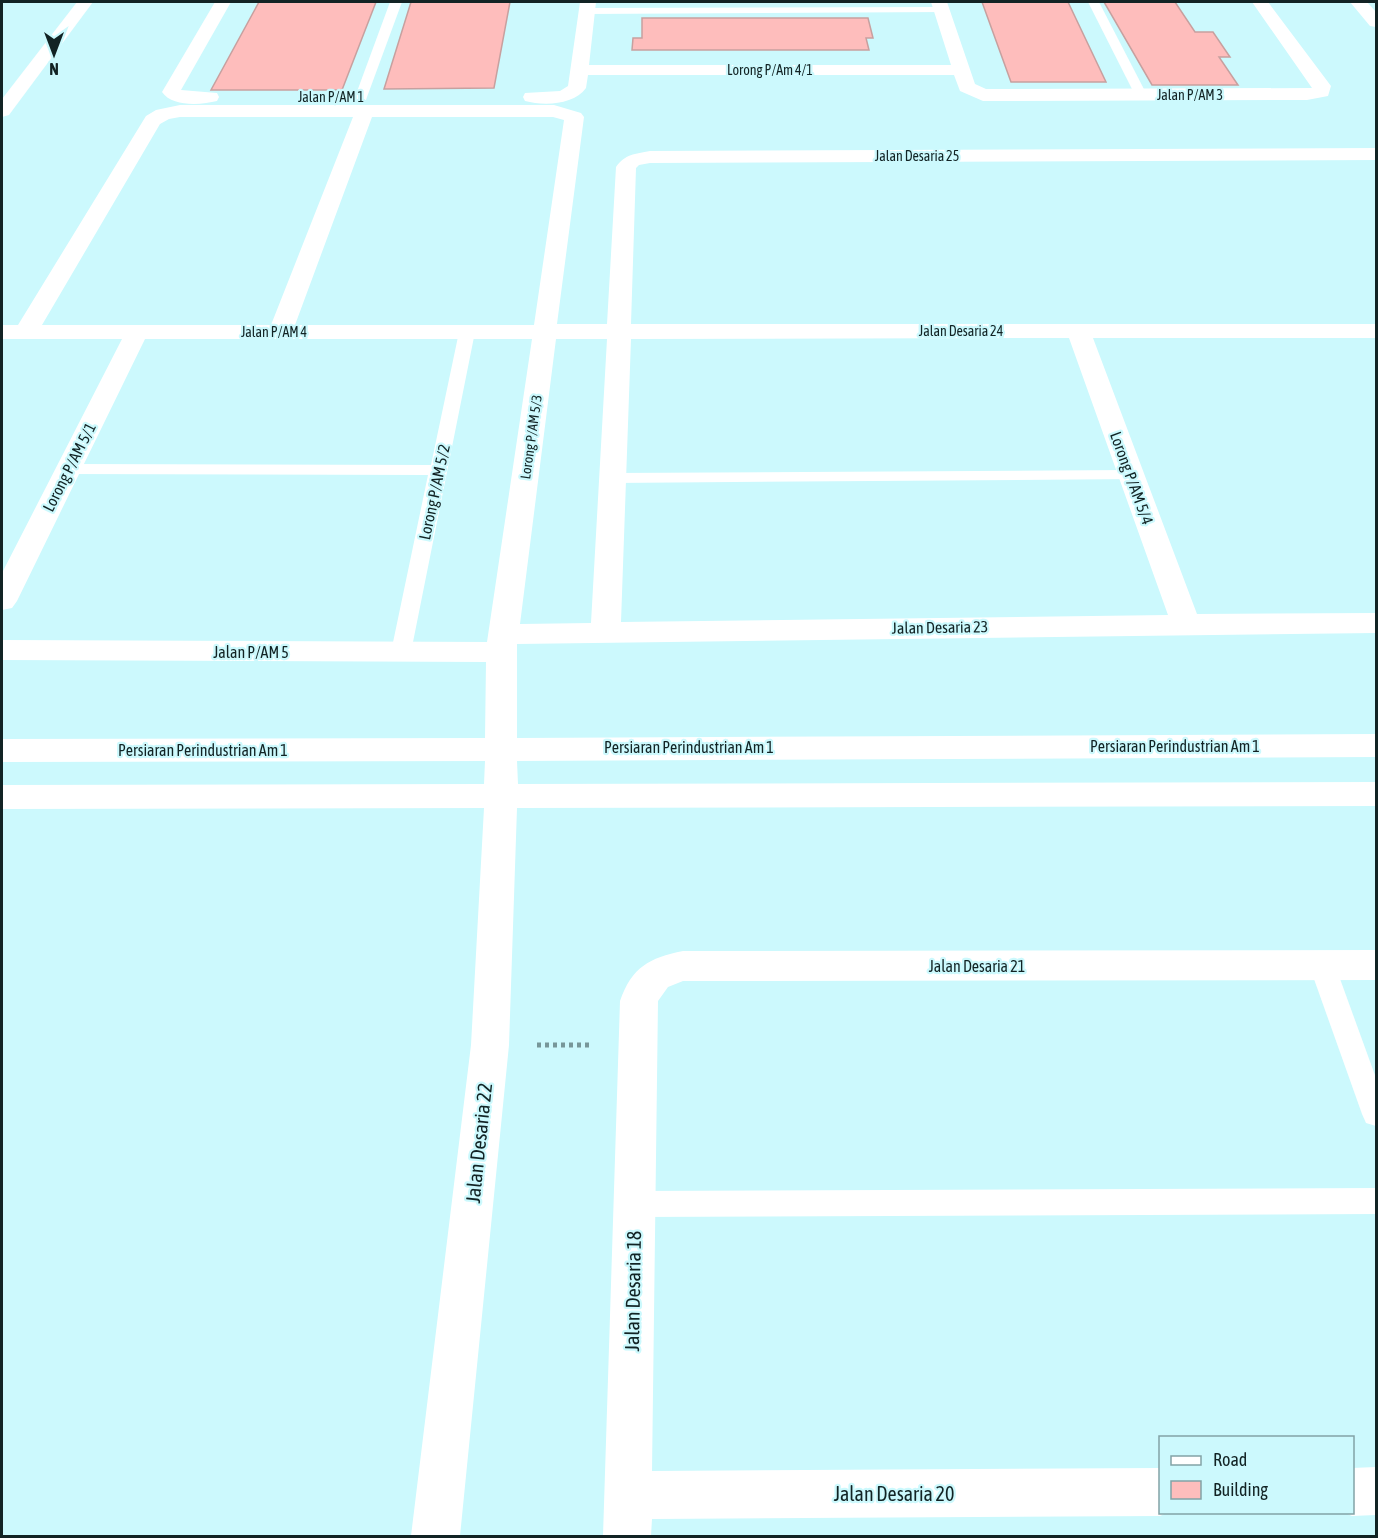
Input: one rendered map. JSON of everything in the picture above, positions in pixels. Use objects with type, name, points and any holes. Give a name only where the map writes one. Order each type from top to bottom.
[{"type":"street","points":[[2,111],[85,2]]},
{"type":"street","name":"Jalan P/AM 1","points":[[223,2],[171,89],[174,95],[188,98],[363,104],[563,96],[577,88],[579,70]]},
{"type":"street","name":"Jalan P/AM 3","points":[[962,70],[970,90],[983,94],[1142,95],[1321,92],[1322,86],[1260,2]]},
{"type":"street","points":[[1358,2],[1377,22]]},
{"type":"street","points":[[579,70],[587,6]]},
{"type":"street","points":[[941,6],[962,70]]},
{"type":"street","name":"Lorong P/Am 4/1","points":[[579,70],[962,70]]},
{"type":"street","points":[[26,332],[157,117],[180,111],[363,104],[280,332]]},
{"type":"street","name":"Lorong P/AM 5/3","points":[[363,104],[554,111],[574,117],[502,643],[501,748]]},
{"type":"street","name":"Jalan Desaria 25","points":[[619,332],[626,167],[628,163],[640,158],[1377,154]]},
{"type":"street","name":"Lorong P/AM 5/4","points":[[1078,331],[1186,624]]},
{"type":"street","name":"Jalan Desaria 24","points":[[546,332],[1377,331]]},
{"type":"street","name":"Jalan P/AM 4","points":[[2,332],[546,332]]},
{"type":"street","name":"Lorong P/AM 5/1","points":[[2,602],[137,332]]},
{"type":"street","points":[[606,632],[619,332]]},
{"type":"street","name":"Jalan Desaria 23","points":[[502,643],[606,632],[1377,623]]},
{"type":"street","name":"Jalan P/AM 5","points":[[2,650],[401,652],[502,643]]},
{"type":"street","name":"Persiaran Perindustrian Am 1","points":[[2,751],[1377,746]]},
{"type":"street","name":"Jalan Desaria 22","points":[[436,1536],[490,1045],[501,748]]},
{"type":"street","points":[[2,797],[1377,794]]},
{"type":"street","name":"Jalan Desaria 21","points":[[638,1045],[639,1001],[643,988],[652,977],[666,969],[683,966],[1377,965]]},
{"type":"street","name":"Jalan Desaria 18","points":[[628,1516],[638,1045]]},
{"type":"street","points":[[1354,1492],[1377,1491]]},
{"type":"street","name":"Jalan Desaria 20","points":[[628,1516],[1159,1492]]},
{"type":"lane","points":[[363,104],[396,2]]},
{"type":"lane","points":[[1093,2],[1142,95]]},
{"type":"lane","points":[[587,6],[941,6]]},
{"type":"lane","name":"Lorong P/AM 5/2","points":[[401,652],[467,332]]},
{"type":"lane","points":[[68,469],[439,470]]},
{"type":"lane","points":[[613,478],[1131,475]]},
{"type":"lane","points":[[1322,965],[1377,1114]]},
{"type":"lane","points":[[635,1204],[1377,1201]]},
{"type":"path","points":[[490,1045],[638,1045]]},
{"type":"building","points":[[259,2],[376,2],[342,90],[211,90]]},
{"type":"building","points":[[411,2],[510,2],[494,88],[384,89]]},
{"type":"building","points":[[982,2],[1068,2],[1106,82],[1011,82]]},
{"type":"building","points":[[1104,2],[1175,2],[1195,32],[1213,32],[1230,57],[1219,57],[1238,85],[1152,85]]},
{"type":"building","points":[[642,18],[868,18],[873,38],[866,38],[869,50],[632,50],[633,38],[642,38]]}]
